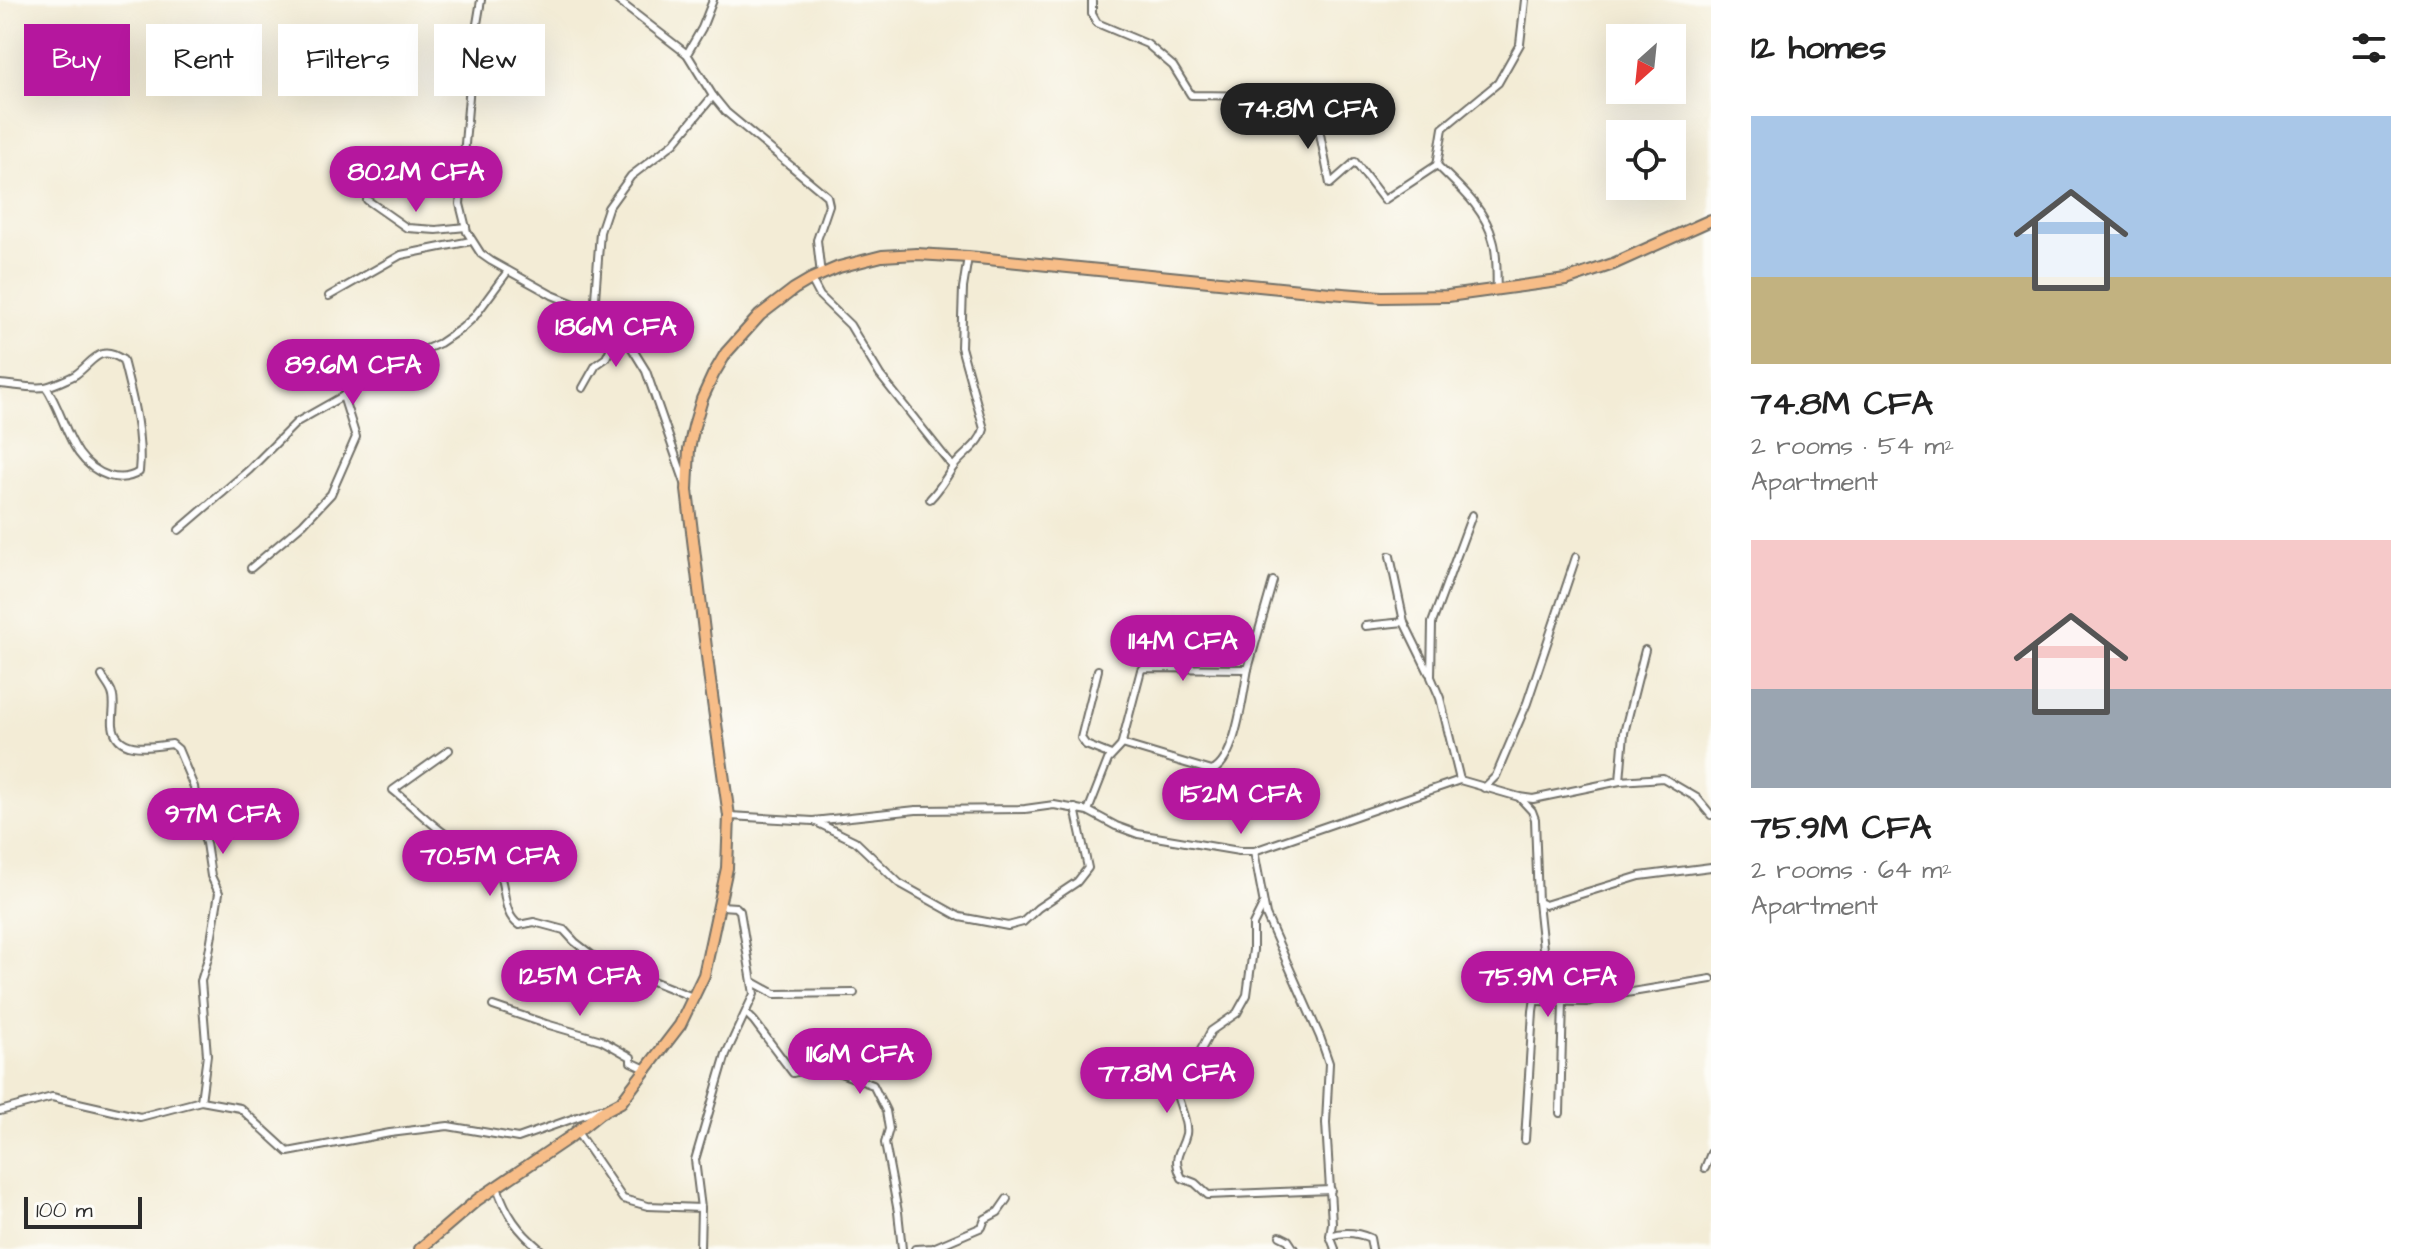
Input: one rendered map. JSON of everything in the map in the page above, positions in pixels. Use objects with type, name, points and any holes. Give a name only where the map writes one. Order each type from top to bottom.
[{"type":"main road","points":[[420,1249],[477,1200],[600,1113],[621,1102],[680,1025],[704,975],[727,868],[729,816],[687,490],[689,449],[702,399],[719,364],[741,334],[786,294],[816,277],[855,262],[882,256],[917,254],[1382,297],[1448,296],[1540,285],[1588,274],[1711,220]]},
{"type":"street","points":[[481,0],[473,48],[460,204],[471,241],[481,254],[508,271],[552,295],[594,312],[625,337],[646,371],[687,490]]},
{"type":"street","points":[[617,0],[687,54],[713,96],[735,120],[827,196],[829,205],[817,240],[816,277],[820,296],[850,325],[880,375],[953,467]]},
{"type":"street","points":[[687,54],[713,0]]},
{"type":"street","points":[[1092,0],[1092,14],[1097,23],[1147,44],[1173,66],[1191,95],[1271,96],[1319,129],[1330,184],[1355,162],[1384,200],[1437,165],[1443,128],[1498,83],[1520,44],[1525,0]]},
{"type":"street","points":[[594,312],[600,232],[608,208],[631,176],[674,143],[713,96]]},
{"type":"street","points":[[1437,165],[1485,218],[1494,242],[1497,291]]},
{"type":"street","points":[[367,200],[407,228],[436,230],[466,227]]},
{"type":"street","points":[[329,296],[401,255],[471,241]]},
{"type":"street","points":[[930,499],[944,484],[953,467],[979,441],[984,429],[961,347],[963,288],[968,257]]},
{"type":"street","points":[[179,530],[249,470],[297,422],[343,396],[373,372],[440,343],[462,328],[474,317],[508,271]]},
{"type":"street","points":[[583,388],[596,365],[606,358],[618,333]]},
{"type":"street","points":[[0,384],[46,387],[73,376],[103,354],[114,354],[123,360],[132,398],[141,457],[139,472],[132,477],[115,478],[100,472],[83,459],[71,443],[46,387]]},
{"type":"street","points":[[251,568],[303,524],[331,494],[356,437],[343,396]]},
{"type":"street","points":[[1431,677],[1432,623],[1472,515]]},
{"type":"street","points":[[1390,556],[1404,622],[1440,698],[1460,780]]},
{"type":"street","points":[[1484,788],[1496,776],[1527,703],[1576,557]]},
{"type":"street","points":[[1122,744],[1212,771],[1220,768],[1238,724],[1248,669],[1273,581]]},
{"type":"street","points":[[1365,626],[1404,622]]},
{"type":"street","points":[[1620,781],[1624,733],[1645,650]]},
{"type":"street","points":[[1088,811],[1111,755],[1122,744],[1141,670],[1248,669]]},
{"type":"street","points":[[1098,670],[1081,738],[1086,745],[1111,755]]},
{"type":"street","points":[[102,676],[113,696],[113,725],[118,740],[143,747],[172,744],[178,749],[194,787],[211,876],[219,893],[201,981],[207,1055],[201,1101]]},
{"type":"street","points":[[449,750],[393,790],[450,837],[484,854],[491,861],[497,869],[514,922],[519,925],[534,922],[564,930],[597,959],[695,998]]},
{"type":"street","points":[[729,816],[813,821],[916,810],[1025,809],[1054,805],[1088,811],[1138,834],[1254,851],[1460,780],[1519,797],[1542,798],[1620,781],[1663,778],[1697,798],[1711,815]]},
{"type":"street","points":[[1519,797],[1535,819],[1538,902],[1545,968],[1536,992],[1525,1140]]},
{"type":"street","points":[[813,821],[855,841],[899,883],[960,917],[1008,926],[1023,922],[1077,882],[1088,868],[1075,808]]},
{"type":"street","points":[[1254,851],[1263,905],[1329,1063],[1326,1123],[1331,1190],[1330,1236],[1335,1249]]},
{"type":"street","points":[[1538,902],[1545,905],[1657,872],[1711,867]]},
{"type":"street","points":[[1263,905],[1253,925],[1247,995],[1237,1013],[1211,1031],[1177,1095],[1186,1133],[1177,1152],[1177,1167],[1182,1178],[1195,1183],[1208,1195],[1331,1190]]},
{"type":"street","points":[[700,1249],[701,1208],[695,1160],[726,1054],[754,994],[740,911],[736,907],[721,906]]},
{"type":"street","points":[[1535,1001],[1587,1002],[1711,979]]},
{"type":"street","points":[[753,982],[775,994],[854,993]]},
{"type":"street","points":[[1560,1113],[1563,1002]]},
{"type":"street","points":[[493,1006],[601,1040],[631,1057],[631,1062],[648,1070]]},
{"type":"street","points":[[746,1013],[793,1073],[824,1069],[873,1085],[886,1111],[889,1129],[885,1143],[902,1249]]},
{"type":"street","points":[[0,1111],[52,1097],[140,1117],[201,1101],[240,1108],[288,1152],[448,1126],[518,1138],[621,1102]]},
{"type":"street","points":[[577,1132],[623,1199],[648,1206],[701,1208]]},
{"type":"street","points":[[1705,1168],[1711,1153]]},
{"type":"street","points":[[497,1187],[509,1218],[540,1249]]},
{"type":"street","points":[[915,1249],[933,1248],[982,1227],[985,1219],[998,1212],[1007,1199]]},
{"type":"street","points":[[1330,1236],[1360,1234],[1370,1238],[1372,1249]]},
{"type":"street","points":[[1280,1236],[1288,1240],[1294,1249]]}]
